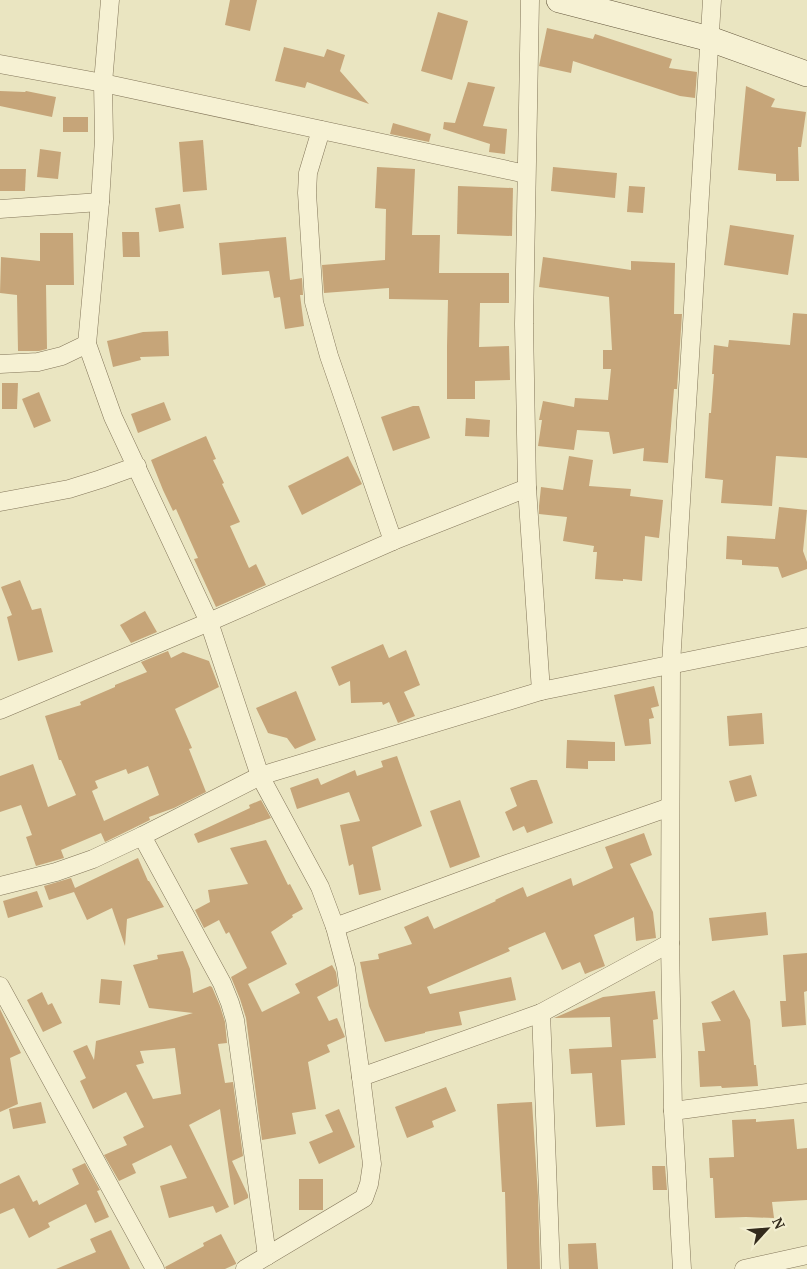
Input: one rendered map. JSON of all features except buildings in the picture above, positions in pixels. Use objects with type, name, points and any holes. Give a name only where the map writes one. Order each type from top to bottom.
[{"type":"street","points":[[110,0],[103,83],[104,139],[100,202],[87,344],[113,417],[210,622],[260,776],[320,887],[336,927],[346,968],[372,1164],[369,1184],[364,1198],[245,1269]]},
{"type":"street","points":[[530,0],[524,324],[527,488],[540,690]]},
{"type":"street","points":[[559,0],[710,39],[807,74]]},
{"type":"street","points":[[682,1269],[673,1111],[670,943],[671,664],[712,0]]},
{"type":"street","points":[[0,64],[103,83],[526,174]]},
{"type":"street","points":[[321,130],[308,173],[306,193],[314,302],[329,356],[393,541]]},
{"type":"street","points":[[0,210],[100,202]]},
{"type":"street","points":[[0,364],[38,362],[62,356],[87,344]]},
{"type":"street","points":[[0,502],[69,489],[137,466]]},
{"type":"street","points":[[0,710],[210,622],[393,541],[527,488]]},
{"type":"street","points":[[0,886],[56,872],[93,859],[260,776],[540,690],[807,637]]},
{"type":"street","points":[[336,927],[504,865],[670,807]]},
{"type":"street","points":[[142,836],[222,984],[235,1020],[267,1256]]},
{"type":"street","points":[[361,1077],[541,1013],[670,943]]},
{"type":"street","points":[[0,986],[155,1269]]},
{"type":"street","points":[[541,1013],[551,1269]]},
{"type":"street","points":[[673,1111],[807,1093]]},
{"type":"street","points":[[744,1269],[803,1260]]}]
